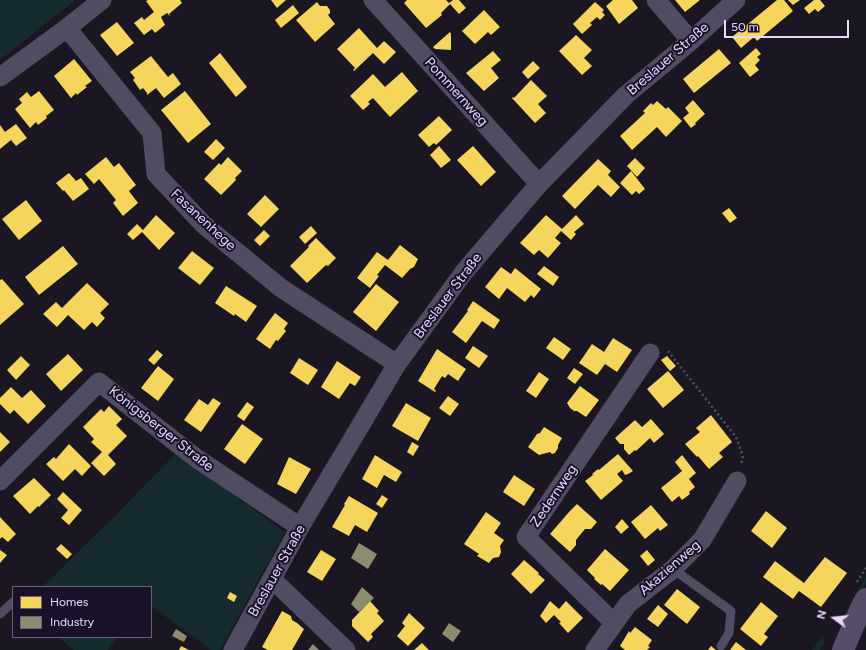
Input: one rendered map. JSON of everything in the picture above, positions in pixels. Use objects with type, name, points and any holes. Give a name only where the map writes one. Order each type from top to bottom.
[{"type":"main road","points":[[843,650],[866,599]]},
{"type":"street","points":[[0,77],[67,28],[102,0]]},
{"type":"street","name":"Pommernweg","points":[[373,0],[539,184]]},
{"type":"street","points":[[656,0],[691,41]]},
{"type":"street","name":"Breslauer Straße","points":[[233,650],[300,527],[397,364],[464,272],[539,184],[626,95],[691,41],[736,0]]},
{"type":"street","name":"Fasanenhege","points":[[67,28],[152,133],[156,174],[204,225],[281,288],[397,364]]},
{"type":"street","name":"Zedernweg","points":[[614,623],[526,537],[650,353]]},
{"type":"street","name":"Königsberger Straße","points":[[0,481],[99,382],[196,458],[300,527]]},
{"type":"street","name":"Akazienweg","points":[[595,650],[628,604],[673,569],[702,540],[737,481]]},
{"type":"street","points":[[272,579],[346,650]]},
{"type":"lane","points":[[673,569],[731,611],[729,633],[721,646]]},
{"type":"lane","points":[[0,614],[12,603]]},
{"type":"path","points":[[650,353],[665,346],[736,437],[744,456],[737,481]]},
{"type":"green space","points":[[0,0],[75,0],[0,60]]},
{"type":"green space","points":[[176,453],[285,532],[220,650],[211,650],[152,607],[152,586],[43,586],[113,518]]},
{"type":"green space","points":[[866,576],[866,583],[844,621],[841,620]]},
{"type":"green space","points":[[823,635],[824,644],[820,650],[812,650]]},
{"type":"green space","points":[[58,638],[116,638],[108,650],[74,650]]},
{"type":"building: Homes","points":[[180,0],[182,3],[169,14],[171,17],[167,13],[161,17],[165,25],[155,33],[152,29],[144,35],[134,23],[142,17],[144,20],[154,12],[146,1]]},
{"type":"building: Homes","points":[[271,0],[286,0],[277,8]]},
{"type":"building: Homes","points":[[407,0],[446,0],[449,3],[453,0],[459,0],[466,8],[459,14],[450,4],[441,13],[442,15],[426,28],[404,3]]},
{"type":"building: Homes","points":[[613,0],[632,0],[638,8],[619,24],[606,6]]},
{"type":"building: Homes","points":[[675,0],[700,0],[685,12]]},
{"type":"building: Homes","points":[[777,0],[784,0],[793,11],[757,41],[754,37],[741,48],[732,37]]},
{"type":"building: Homes","points":[[788,0],[800,0],[793,5]]},
{"type":"building: Homes","points":[[814,0],[820,0],[825,6],[818,12],[815,9],[809,14],[804,8]]},
{"type":"building: Homes","points":[[317,2],[320,6],[327,6],[330,10],[328,15],[335,24],[315,42],[296,20]]},
{"type":"building: Homes","points":[[595,2],[604,10],[602,12],[605,15],[600,20],[597,17],[590,23],[592,25],[582,34],[573,24]]},
{"type":"building: Homes","points":[[293,5],[299,13],[281,28],[275,20]]},
{"type":"building: Homes","points":[[484,10],[500,27],[491,35],[488,32],[475,44],[462,31]]},
{"type":"building: Homes","points":[[117,22],[134,43],[117,56],[100,35]]},
{"type":"building: Homes","points":[[359,28],[377,48],[384,41],[396,52],[384,64],[373,53],[354,71],[353,70],[355,68],[337,49]]},
{"type":"building: Homes","points":[[450,32],[451,50],[435,49],[433,47]]},
{"type":"building: Homes","points":[[576,35],[592,50],[584,58],[592,66],[582,75],[559,51]]},
{"type":"building: Homes","points":[[756,48],[761,54],[757,57],[760,60],[755,65],[759,70],[750,77],[739,63]]},
{"type":"building: Homes","points":[[719,49],[731,63],[694,93],[683,79]]},
{"type":"building: Homes","points":[[493,51],[501,60],[491,68],[499,78],[484,91],[466,73]]},
{"type":"building: Homes","points":[[220,53],[247,87],[236,97],[209,63]]},
{"type":"building: Homes","points":[[151,56],[168,77],[173,73],[181,84],[164,98],[156,88],[147,95],[143,88],[140,90],[133,80],[135,78],[130,72]]},
{"type":"building: Homes","points":[[74,59],[92,81],[85,86],[87,87],[77,95],[76,93],[71,98],[54,76]]},
{"type":"building: Homes","points":[[533,61],[540,68],[528,79],[522,72]]},
{"type":"building: Homes","points":[[402,72],[418,91],[390,117],[373,98],[368,102],[370,104],[363,110],[350,96],[373,74],[385,87]]},
{"type":"building: Homes","points":[[531,80],[547,96],[538,104],[546,113],[535,123],[512,98],[514,98]]},
{"type":"building: Homes","points":[[39,91],[54,110],[38,125],[36,122],[30,128],[15,109],[22,103],[19,99],[27,92],[31,97]]},
{"type":"building: Homes","points":[[185,91],[211,124],[188,143],[161,110]]},
{"type":"building: Homes","points":[[693,100],[705,114],[691,128],[683,118],[689,113],[685,108]]},
{"type":"building: Homes","points":[[657,101],[666,109],[668,107],[682,121],[666,137],[657,127],[632,150],[620,136],[645,113],[643,111],[651,103],[653,105]]},
{"type":"building: Homes","points":[[439,116],[452,130],[436,145],[434,143],[429,147],[418,135]]},
{"type":"building: Homes","points":[[16,124],[27,138],[16,146],[11,140],[0,149],[0,125],[5,132]]},
{"type":"building: Homes","points":[[216,139],[225,148],[213,160],[204,152]]},
{"type":"building: Homes","points":[[439,146],[451,160],[441,168],[430,155]]},
{"type":"building: Homes","points":[[473,146],[496,172],[481,186],[457,160]]},
{"type":"building: Homes","points":[[106,157],[114,167],[119,163],[136,185],[129,191],[138,203],[123,216],[113,203],[116,200],[99,179],[94,184],[85,174]]},
{"type":"building: Homes","points":[[228,157],[242,171],[235,178],[236,180],[221,195],[204,179],[219,163],[221,165]]},
{"type":"building: Homes","points":[[635,158],[645,168],[637,177],[627,166]]},
{"type":"building: Homes","points":[[598,159],[611,171],[608,175],[620,187],[611,197],[598,185],[575,209],[562,196]]},
{"type":"building: Homes","points":[[631,171],[645,189],[639,194],[636,191],[632,195],[620,183]]},
{"type":"building: Homes","points":[[69,173],[76,181],[81,178],[89,189],[73,201],[56,183]]},
{"type":"building: Homes","points":[[265,195],[279,209],[261,227],[247,214]]},
{"type":"building: Homes","points":[[26,200],[42,221],[19,240],[2,219]]},
{"type":"building: Homes","points":[[729,208],[737,218],[730,223],[722,213]]},
{"type":"building: Homes","points":[[156,215],[175,233],[159,250],[142,232],[133,240],[127,234],[137,224],[143,230]]},
{"type":"building: Homes","points":[[546,215],[562,229],[576,215],[584,224],[574,232],[576,234],[571,240],[561,231],[555,238],[561,243],[548,258],[539,250],[534,255],[520,243]]},
{"type":"building: Homes","points":[[311,226],[317,233],[305,244],[299,237]]},
{"type":"building: Homes","points":[[264,230],[270,236],[260,246],[254,240]]},
{"type":"building: Homes","points":[[316,238],[336,258],[328,266],[326,265],[307,283],[290,266]]},
{"type":"building: Homes","points":[[400,245],[418,259],[414,267],[410,269],[402,278],[385,265],[377,275],[379,276],[370,288],[357,278],[377,252],[388,260]]},
{"type":"building: Homes","points":[[63,246],[78,264],[39,295],[25,277]]},
{"type":"building: Homes","points":[[192,251],[214,268],[200,285],[178,268]]},
{"type":"building: Homes","points":[[544,266],[559,277],[553,286],[537,274]]},
{"type":"building: Homes","points":[[501,267],[511,274],[515,268],[541,289],[534,298],[531,295],[525,302],[507,288],[499,299],[485,287]]},
{"type":"building: Homes","points":[[2,279],[24,304],[0,325],[0,280]]},
{"type":"building: Homes","points":[[87,283],[109,304],[100,313],[105,318],[97,327],[92,322],[84,330],[68,315],[57,327],[43,314],[56,302],[62,308]]},
{"type":"building: Homes","points":[[376,284],[399,302],[376,331],[353,312]]},
{"type":"building: Homes","points":[[226,286],[257,306],[246,322],[215,303]]},
{"type":"building: Homes","points":[[473,301],[500,320],[494,329],[482,321],[466,343],[452,332],[468,311],[467,310]]},
{"type":"building: Homes","points":[[275,313],[288,323],[284,329],[286,331],[278,341],[276,340],[270,349],[256,339]]},
{"type":"building: Homes","points":[[554,337],[571,349],[563,360],[546,348]]},
{"type":"building: Homes","points":[[613,338],[632,350],[617,372],[605,364],[597,375],[579,363],[592,344],[604,352]]},
{"type":"building: Homes","points":[[473,346],[488,356],[479,368],[465,358]]},
{"type":"building: Homes","points":[[437,349],[466,369],[458,381],[448,374],[445,378],[442,376],[434,389],[436,391],[435,392],[418,381]]},
{"type":"building: Homes","points":[[157,350],[163,355],[154,365],[148,360]]},
{"type":"building: Homes","points":[[68,354],[83,370],[61,391],[46,374]]},
{"type":"building: Homes","points":[[21,356],[30,365],[16,380],[7,370]]},
{"type":"building: Homes","points":[[667,356],[676,366],[670,371],[661,360]]},
{"type":"building: Homes","points":[[299,358],[318,370],[308,385],[290,373]]},
{"type":"building: Homes","points":[[337,361],[361,377],[355,386],[350,383],[339,399],[321,387]]},
{"type":"building: Homes","points":[[158,366],[174,379],[158,401],[141,388]]},
{"type":"building: Homes","points":[[574,368],[583,374],[575,384],[567,378]]},
{"type":"building: Homes","points":[[668,371],[684,390],[663,408],[647,389]]},
{"type":"building: Homes","points":[[539,372],[549,379],[536,398],[526,391]]},
{"type":"building: Homes","points":[[580,386],[599,400],[586,417],[577,411],[574,411],[567,403]]},
{"type":"building: Homes","points":[[11,387],[22,398],[31,390],[46,406],[28,424],[14,410],[10,414],[0,404],[0,398]]},
{"type":"building: Homes","points":[[448,396],[459,404],[450,416],[439,408]]},
{"type":"building: Homes","points":[[213,398],[221,403],[201,432],[184,420],[199,399],[208,405]]},
{"type":"building: Homes","points":[[247,402],[254,407],[244,421],[237,416]]},
{"type":"building: Homes","points":[[406,403],[431,418],[418,441],[392,426]]},
{"type":"building: Homes","points":[[109,406],[122,419],[116,425],[127,436],[108,455],[116,464],[104,476],[91,463],[102,452],[91,442],[94,439],[83,427],[101,409],[104,412]]},
{"type":"building: Homes","points":[[711,415],[732,442],[719,453],[723,457],[709,469],[685,444],[700,432],[696,428]]},
{"type":"building: Homes","points":[[651,419],[664,434],[654,443],[650,438],[636,451],[635,450],[629,455],[624,449],[624,444],[620,444],[615,438],[635,420],[642,427]]},
{"type":"building: Homes","points":[[242,424],[263,439],[245,464],[224,449]]},
{"type":"building: Homes","points":[[544,427],[562,438],[555,453],[552,454],[550,452],[539,455],[528,447]]},
{"type":"building: Homes","points":[[0,432],[10,442],[0,452]]},
{"type":"building: Homes","points":[[412,442],[419,446],[413,456],[407,452]]},
{"type":"building: Homes","points":[[69,444],[91,466],[82,476],[75,469],[63,481],[46,464],[54,457],[56,459]]},
{"type":"building: Homes","points":[[618,454],[633,471],[625,475],[622,470],[617,474],[623,481],[601,500],[585,481]]},
{"type":"building: Homes","points":[[375,455],[402,472],[396,482],[384,475],[377,488],[362,479]]},
{"type":"building: Homes","points":[[682,455],[696,473],[689,479],[695,487],[689,492],[690,494],[682,500],[679,496],[672,502],[661,488],[682,471],[675,462]]},
{"type":"building: Homes","points":[[289,457],[311,469],[296,494],[277,484]]},
{"type":"building: Homes","points":[[514,475],[535,489],[524,506],[503,492]]},
{"type":"building: Homes","points":[[34,478],[51,495],[30,514],[13,496]]},
{"type":"building: Homes","points":[[63,492],[82,510],[69,525],[61,518],[68,510],[57,499]]},
{"type":"building: Homes","points":[[382,495],[388,499],[382,508],[376,504]]},
{"type":"building: Homes","points":[[349,496],[378,513],[367,532],[355,525],[349,536],[332,527]]},
{"type":"building: Homes","points":[[577,504],[597,522],[591,529],[585,529],[576,540],[576,545],[570,552],[550,534]]},
{"type":"building: Homes","points":[[651,505],[668,525],[660,531],[658,528],[645,539],[631,522]]},
{"type":"building: Homes","points":[[766,511],[787,528],[772,548],[751,531]]},
{"type":"building: Homes","points":[[486,512],[501,523],[494,533],[504,540],[500,546],[501,552],[499,557],[493,558],[489,563],[477,556],[479,554],[464,544]]},
{"type":"building: Homes","points":[[0,517],[16,534],[8,542],[2,537],[0,539]]},
{"type":"building: Homes","points":[[622,519],[629,527],[621,534],[615,527]]},
{"type":"building: Homes","points":[[61,544],[72,554],[67,559],[56,549]]},
{"type":"building: Homes","points":[[605,549],[629,570],[610,591],[594,579],[595,578],[587,570]]},
{"type":"building: Homes","points":[[0,550],[7,555],[0,563]]},
{"type":"building: Homes","points":[[321,550],[336,559],[322,581],[307,572]]},
{"type":"building: Homes","points":[[647,550],[655,560],[648,566],[640,556]]},
{"type":"building: Homes","points":[[825,557],[847,573],[821,607],[799,591],[793,599],[763,577],[775,561],[804,583]]},
{"type":"building: Homes","points":[[524,560],[545,580],[531,594],[511,574]]},
{"type":"building: Homes","points":[[677,589],[700,607],[687,624],[664,605]]},
{"type":"building: Homes","points":[[230,592],[237,596],[234,602],[227,598]]},
{"type":"building: Homes","points":[[370,601],[379,611],[377,613],[384,621],[371,634],[373,637],[368,642],[352,626],[352,620]]},
{"type":"building: Homes","points":[[550,601],[559,609],[566,601],[583,618],[568,633],[559,623],[561,622],[554,615],[546,623],[540,616]]},
{"type":"building: Homes","points":[[761,602],[778,616],[764,634],[768,637],[761,646],[740,629]]},
{"type":"building: Homes","points":[[658,605],[668,614],[658,627],[647,619]]},
{"type":"building: Homes","points":[[282,611],[291,616],[292,620],[304,629],[292,650],[268,650],[262,647]]},
{"type":"building: Homes","points":[[409,613],[425,628],[408,646],[397,636],[405,626],[402,623]]},
{"type":"building: Homes","points":[[635,627],[652,640],[648,646],[650,647],[647,650],[625,650],[620,646],[629,631],[630,633]]},
{"type":"building: Homes","points":[[736,642],[746,650],[730,650]]},
{"type":"building: Homes","points":[[422,643],[429,650],[414,650]]},
{"type":"building: Homes","points":[[181,646],[189,650],[179,650]]},
{"type":"building: Homes","points":[[711,646],[716,650],[708,650]]},
{"type":"building: Industry","points":[[359,543],[377,554],[368,569],[351,558]]},
{"type":"building: Industry","points":[[362,587],[374,598],[359,612],[351,604]]},
{"type":"building: Industry","points":[[449,623],[461,631],[453,642],[442,634]]},
{"type":"building: Industry","points":[[176,629],[187,636],[184,642],[172,636]]},
{"type":"building: Industry","points":[[313,644],[319,650],[308,650]]}]
